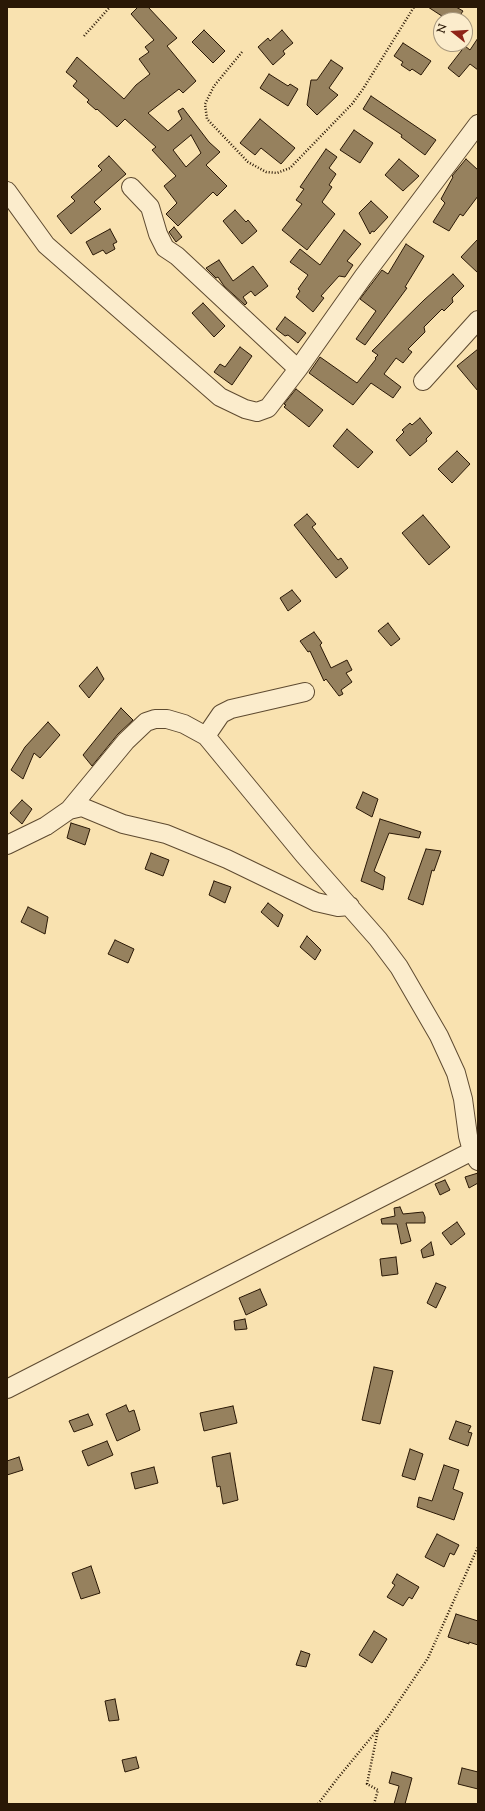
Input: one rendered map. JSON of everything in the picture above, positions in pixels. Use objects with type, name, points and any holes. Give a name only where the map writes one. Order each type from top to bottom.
[{"type":"street","points":[[7,191],[46,245],[220,397],[245,409],[258,412],[268,408],[298,369],[363,277],[478,124]]},
{"type":"street","points":[[131,187],[150,207],[158,234],[165,248],[177,256],[298,369]]},
{"type":"street","points":[[423,381],[478,320]]},
{"type":"street","points":[[206,736],[221,714],[231,709],[305,692]]},
{"type":"street","points":[[7,1389],[476,1153],[468,1136],[464,1099],[456,1073],[439,1036],[399,967],[350,906],[304,855],[206,736],[184,724],[167,719],[155,719],[146,722],[126,741],[69,810]]},
{"type":"street","points":[[12,838],[46,826],[69,810],[77,807],[88,808],[110,820],[166,834],[227,859],[316,902],[338,907],[350,906]]},
{"type":"path","points":[[84,36],[110,7]]},
{"type":"path","points":[[242,52],[214,86],[205,104],[207,118],[248,162],[266,172],[277,173],[290,168],[352,104],[414,7]]},
{"type":"path","points":[[318,1804],[378,1729],[428,1658],[478,1547]]},
{"type":"path","points":[[374,1804],[378,1790],[367,1784],[378,1729]]},
{"type":"building","points":[[138,7],[148,7],[177,38],[167,46],[196,81],[183,93],[179,89],[148,113],[168,131],[182,119],[178,111],[183,108],[209,142],[220,152],[206,165],[227,186],[217,196],[213,192],[178,226],[166,214],[177,203],[164,186],[176,176],[152,150],[156,147],[125,119],[117,127],[97,109],[96,110],[87,102],[89,100],[73,86],[77,81],[66,72],[77,57],[124,99],[136,85],[150,74],[139,59],[149,52],[145,47],[154,40],[131,14]],"holes":[[[191,135],[201,153],[186,167],[173,150]]]},
{"type":"building","points":[[428,7],[456,7],[463,11],[462,12],[436,12]]},
{"type":"building","points":[[204,30],[225,51],[213,63],[192,42]]},
{"type":"building","points":[[282,30],[293,43],[283,51],[285,54],[273,65],[258,47],[268,38],[270,41]]},
{"type":"building","points":[[478,38],[478,70],[470,64],[459,77],[448,68],[460,52],[473,52],[473,46]]},
{"type":"building","points":[[403,43],[431,61],[421,75],[412,69],[410,71],[401,65],[403,62],[394,56]]},
{"type":"building","points":[[331,60],[343,68],[329,88],[338,95],[317,115],[307,105],[311,80],[317,80]]},
{"type":"building","points":[[269,74],[288,86],[290,84],[298,89],[288,106],[260,88]]},
{"type":"building","points":[[371,96],[436,140],[425,155],[401,137],[402,135],[363,109]]},
{"type":"building","points":[[260,119],[295,148],[281,164],[261,148],[255,155],[240,143]]},
{"type":"building","points":[[354,130],[373,143],[360,163],[340,150]]},
{"type":"building","points":[[326,149],[337,157],[329,168],[336,174],[329,185],[332,187],[322,202],[335,214],[307,250],[282,230],[302,204],[296,200],[304,189],[300,187]]},
{"type":"building","points":[[109,156],[126,174],[94,202],[101,209],[71,234],[57,216],[75,201],[71,197],[102,170],[98,166]]},
{"type":"building","points":[[399,159],[419,176],[403,191],[385,175]]},
{"type":"building","points":[[466,159],[478,170],[478,196],[463,216],[460,214],[449,231],[433,222],[445,203],[441,199],[453,177],[452,176]]},
{"type":"building","points":[[371,201],[388,217],[374,232],[372,231],[370,234],[359,213]]},
{"type":"building","points":[[235,210],[246,222],[248,220],[257,231],[242,244],[223,221]]},
{"type":"building","points":[[174,227],[182,237],[176,242],[169,232]]},
{"type":"building","points":[[110,229],[117,242],[113,244],[115,249],[106,254],[103,250],[93,255],[86,242]]},
{"type":"building","points":[[344,230],[361,244],[347,261],[353,265],[345,277],[339,276],[321,296],[324,298],[313,312],[296,297],[300,291],[298,289],[308,275],[290,262],[300,249],[320,265]]},
{"type":"building","points":[[478,239],[478,273],[461,257]]},
{"type":"building","points":[[406,244],[424,256],[405,287],[407,288],[365,345],[356,339],[376,311],[360,299],[382,270],[388,274]]},
{"type":"building","points":[[219,260],[233,281],[253,266],[268,286],[255,296],[251,291],[243,297],[247,303],[245,305],[224,286],[218,277],[216,278],[206,268]]},
{"type":"building","points":[[453,274],[464,286],[452,298],[453,302],[444,311],[442,309],[424,327],[425,332],[408,349],[412,352],[403,363],[396,358],[384,374],[401,387],[393,398],[371,383],[353,405],[309,373],[320,357],[357,383],[378,355],[372,351]]},
{"type":"building","points":[[203,303],[225,326],[214,337],[192,313]]},
{"type":"building","points":[[285,317],[306,333],[298,343],[288,335],[285,336],[276,329]]},
{"type":"building","points":[[240,347],[252,356],[232,385],[214,372],[220,364],[225,367]]},
{"type":"building","points":[[478,349],[478,391],[457,366]]},
{"type":"building","points":[[296,389],[323,410],[309,427],[284,407],[286,405],[284,404]]},
{"type":"building","points":[[420,418],[432,433],[426,439],[427,441],[410,456],[396,440],[404,432],[402,430],[410,423],[412,425]]},
{"type":"building","points":[[347,429],[373,452],[358,468],[333,446]]},
{"type":"building","points":[[457,451],[470,464],[452,483],[438,469]]},
{"type":"building","points":[[307,514],[316,524],[312,527],[338,560],[341,558],[348,568],[336,578],[294,525]]},
{"type":"building","points":[[423,515],[450,547],[429,565],[402,533]]},
{"type":"building","points":[[292,590],[301,601],[288,611],[280,598]]},
{"type":"building","points":[[388,623],[400,639],[391,646],[378,631]]},
{"type":"building","points":[[314,632],[322,643],[320,645],[331,668],[347,660],[352,670],[346,673],[352,682],[341,690],[343,694],[339,696],[326,679],[324,681],[310,651],[308,652],[300,641]]},
{"type":"building","points":[[97,667],[104,679],[89,698],[79,686]]},
{"type":"building","points":[[121,708],[133,720],[118,734],[92,766],[83,755]]},
{"type":"building","points":[[48,722],[60,735],[40,758],[34,753],[23,779],[11,770],[25,747]]},
{"type":"building","points":[[363,792],[378,799],[372,817],[356,808]]},
{"type":"building","points":[[22,800],[32,809],[22,824],[10,813]]},
{"type":"building","points":[[380,819],[421,832],[419,838],[389,833],[374,871],[385,877],[383,890],[361,881]]},
{"type":"building","points":[[71,823],[90,829],[85,845],[67,838]]},
{"type":"building","points":[[426,849],[441,851],[434,871],[432,870],[423,905],[408,899]]},
{"type":"building","points":[[151,853],[169,860],[163,876],[145,869]]},
{"type":"building","points":[[214,881],[231,887],[225,903],[209,895]]},
{"type":"building","points":[[268,903],[283,915],[278,927],[261,912]]},
{"type":"building","points":[[28,907],[48,917],[45,934],[21,922]]},
{"type":"building","points":[[307,936],[321,950],[315,960],[300,947]]},
{"type":"building","points":[[115,940],[134,949],[128,963],[108,954]]},
{"type":"building","points":[[478,1173],[478,1183],[469,1188],[465,1177]]},
{"type":"building","points":[[445,1180],[450,1190],[440,1195],[435,1184]]},
{"type":"building","points":[[400,1207],[403,1214],[423,1212],[425,1217],[425,1223],[406,1223],[411,1241],[401,1244],[397,1224],[382,1224],[381,1219],[395,1216],[394,1208]]},
{"type":"building","points":[[457,1222],[465,1234],[451,1245],[442,1233]]},
{"type":"building","points":[[431,1242],[434,1255],[423,1258],[421,1250]]},
{"type":"building","points":[[396,1257],[398,1274],[382,1276],[380,1259]]},
{"type":"building","points":[[436,1283],[446,1287],[436,1308],[427,1303]]},
{"type":"building","points":[[260,1289],[267,1305],[246,1315],[239,1298]]},
{"type":"building","points":[[245,1319],[247,1329],[235,1330],[234,1321]]},
{"type":"building","points":[[374,1367],[393,1371],[380,1424],[362,1420]]},
{"type":"building","points":[[126,1405],[129,1412],[134,1410],[140,1430],[117,1441],[106,1414]]},
{"type":"building","points":[[233,1406],[237,1423],[204,1431],[200,1413]]},
{"type":"building","points":[[88,1414],[93,1425],[74,1432],[69,1421]]},
{"type":"building","points":[[456,1421],[471,1426],[468,1432],[472,1433],[468,1446],[449,1439]]},
{"type":"building","points":[[107,1441],[113,1455],[88,1466],[82,1451]]},
{"type":"building","points":[[410,1449],[423,1454],[415,1480],[402,1476]]},
{"type":"building","points":[[230,1453],[238,1500],[223,1504],[220,1486],[217,1487],[212,1457]]},
{"type":"building","points":[[19,1457],[23,1470],[7,1475],[7,1461]]},
{"type":"building","points":[[444,1465],[459,1470],[453,1489],[463,1493],[454,1520],[417,1507],[419,1497],[432,1501]]},
{"type":"building","points":[[154,1467],[158,1483],[135,1489],[131,1473]]},
{"type":"building","points":[[437,1534],[459,1545],[454,1555],[450,1553],[444,1567],[425,1557]]},
{"type":"building","points":[[91,1566],[100,1593],[81,1599],[72,1573]]},
{"type":"building","points":[[397,1574],[419,1587],[412,1599],[409,1597],[403,1606],[387,1597],[395,1585],[392,1583]]},
{"type":"building","points":[[456,1614],[478,1621],[478,1645],[469,1642],[469,1644],[448,1637]]},
{"type":"building","points":[[374,1631],[387,1639],[372,1663],[359,1655]]},
{"type":"building","points":[[301,1651],[310,1654],[306,1667],[296,1665]]},
{"type":"building","points":[[115,1699],[119,1720],[109,1721],[105,1701]]},
{"type":"building","points":[[136,1757],[139,1768],[125,1772],[122,1760]]},
{"type":"building","points":[[462,1768],[478,1772],[478,1789],[458,1784]]},
{"type":"building","points":[[392,1772],[412,1778],[405,1804],[394,1804],[399,1786],[389,1783]]}]
